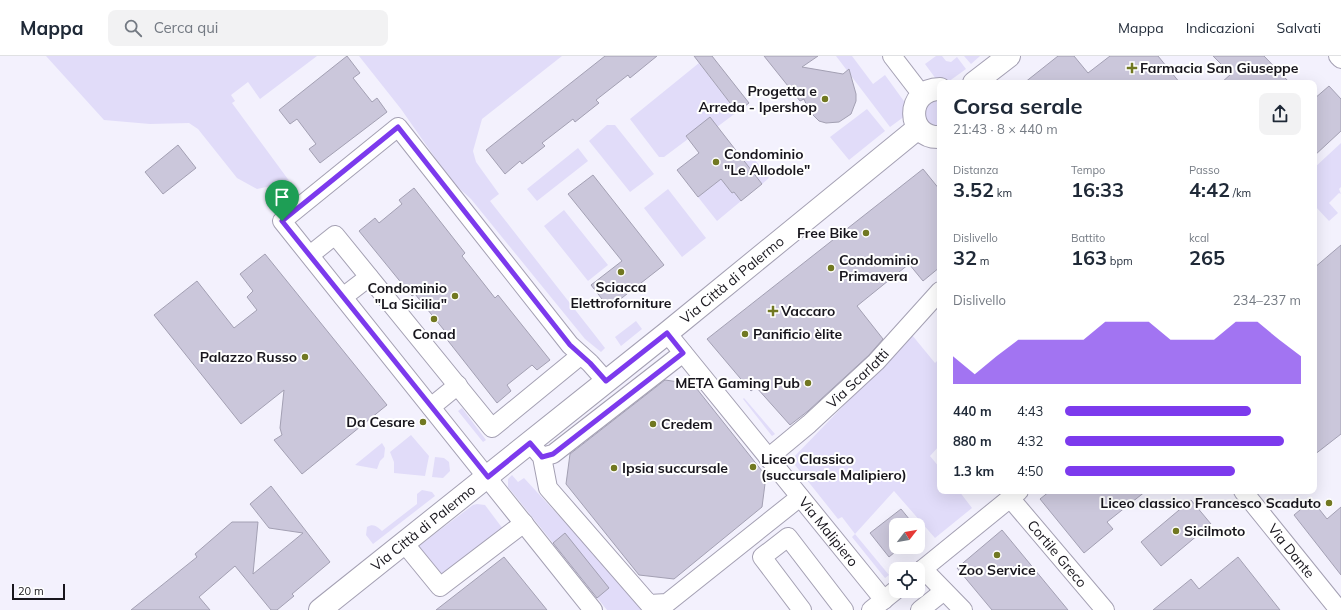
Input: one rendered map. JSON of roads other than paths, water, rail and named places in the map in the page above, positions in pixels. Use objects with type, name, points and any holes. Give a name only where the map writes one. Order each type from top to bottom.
[{"type":"main road","points":[[978,80],[1009,56]]},
{"type":"main road","points":[[931,92],[916,102],[914,108],[915,122],[918,128],[928,136],[937,137]]},
{"type":"main road","name":"Via Città di Palermo","points":[[320,610],[488,477],[536,450],[606,381],[918,128]]},
{"type":"street","points":[[892,56],[931,92]]},
{"type":"street","points":[[1338,56],[1341,59]]},
{"type":"street","points":[[593,610],[282,221],[398,127],[565,339],[606,381]]},
{"type":"street","points":[[310,255],[335,235],[492,428],[581,355]]},
{"type":"street","points":[[343,297],[369,277]]},
{"type":"street","name":"Via Scarlatti","points":[[768,458],[809,424],[876,362],[937,294]]},
{"type":"street","name":"Via Malipiero","points":[[667,333],[884,600]]},
{"type":"street","points":[[536,450],[553,454],[683,353]]},
{"type":"street","points":[[431,407],[458,386]]},
{"type":"street","points":[[536,450],[548,488],[650,604],[668,603],[800,497]]},
{"type":"street","points":[[925,567],[1014,494]]},
{"type":"street","name":"Cortile Greco","points":[[1014,494],[1105,610]]},
{"type":"street","name":"Via Dante","points":[[1245,494],[1339,610]]},
{"type":"street","points":[[404,543],[440,587],[524,523]]},
{"type":"street","points":[[802,610],[762,557],[788,537],[844,610]]},
{"type":"street","points":[[925,575],[963,610]]},
{"type":"street","points":[[920,610],[944,591]]},
{"type":"place","name":"Farmacia San Giuseppe","points":[[1132,68]]},
{"type":"place","name":"Progetta e Arreda - Ipershop","points":[[825,99]]},
{"type":"place","name":"Condominio \"Le Allodole\"","points":[[716,162]]},
{"type":"place","name":"Free Bike","points":[[866,233]]},
{"type":"place","name":"Condominio Primavera","points":[[831,268]]},
{"type":"place","name":"Sciacca Elettroforniture","points":[[621,272]]},
{"type":"place","name":"Condominio \"La Sicilia\"","points":[[455,296]]},
{"type":"place","name":"Vaccaro","points":[[773,311]]},
{"type":"place","name":"Conad","points":[[434,319]]},
{"type":"place","name":"Panificio èlite","points":[[745,334]]},
{"type":"place","name":"Palazzo Russo","points":[[305,357]]},
{"type":"place","name":"META Gaming Pub","points":[[808,383]]},
{"type":"place","name":"Da Cesare","points":[[423,422]]},
{"type":"place","name":"Credem","points":[[653,424]]},
{"type":"place","name":"Liceo Classico (succursale Malipiero)","points":[[753,467]]},
{"type":"place","name":"Ipsia succursale","points":[[614,468]]},
{"type":"place","name":"Liceo classico Francesco Scaduto","points":[[1329,503]]},
{"type":"place","name":"Sicilmoto","points":[[1176,531]]},
{"type":"place","name":"Zoo Service","points":[[997,555]]}]
